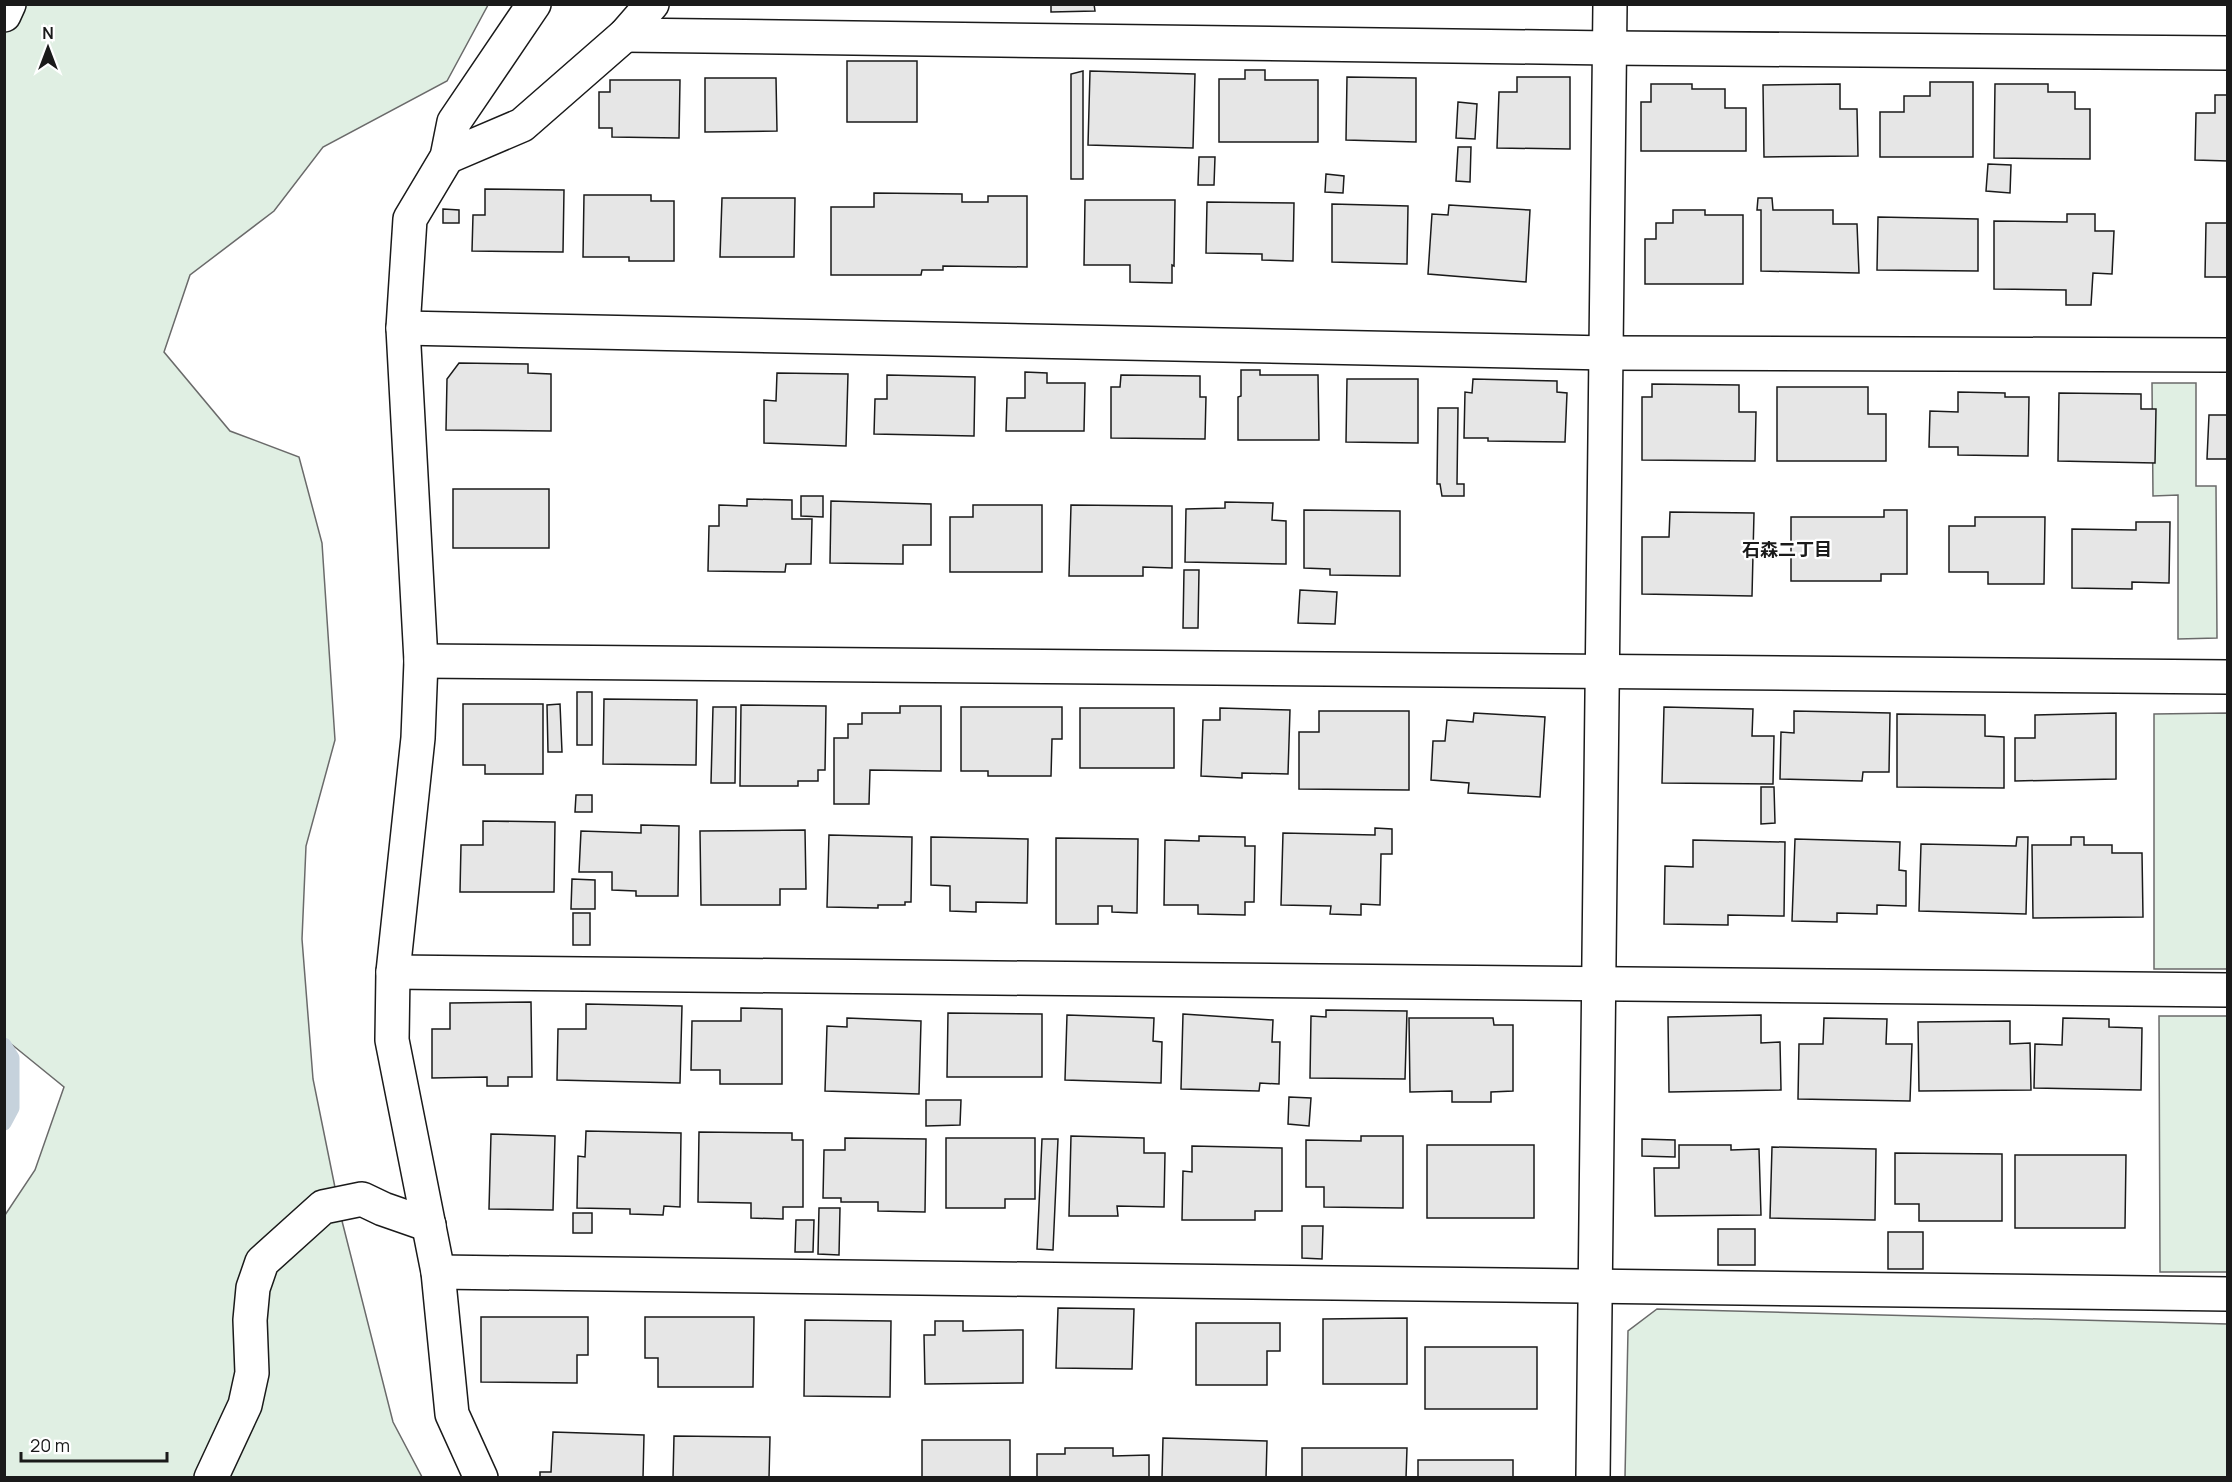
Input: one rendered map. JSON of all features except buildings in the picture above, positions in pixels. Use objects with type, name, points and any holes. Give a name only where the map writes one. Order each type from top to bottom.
[{"type":"street","points":[[4,15],[9,4]]},
{"type":"street","points":[[481,1478],[452,1414],[438,1272],[392,1040],[393,972],[418,738],[421,660],[403,328],[410,219],[447,157],[454,122],[534,4]]},
{"type":"street","points":[[447,157],[522,125],[625,35],[652,4]]},
{"type":"street","points":[[1593,1478],[1610,4]]},
{"type":"street","points":[[625,35],[1610,48],[2228,53]]},
{"type":"street","points":[[403,328],[1607,353],[2228,355]]},
{"type":"street","points":[[421,660],[1602,673],[2228,677]]},
{"type":"street","points":[[393,972],[2228,990]]},
{"type":"street","points":[[211,1478],[244,1405],[252,1373],[250,1320],[253,1288],[262,1263],[323,1207],[362,1199],[429,1225]]},
{"type":"street","points":[[438,1272],[2228,1294]]},
{"type":"green space","points":[[13,4],[488,5],[447,81],[323,147],[274,211],[190,275],[164,352],[230,431],[299,457],[322,543],[335,740],[306,846],[302,939],[313,1079],[341,1217],[393,1422],[422,1477],[5,1477],[5,1215],[35,1170],[64,1087],[5,1039],[4,17]]},
{"type":"green space","points":[[2152,383],[2196,383],[2196,486],[2216,486],[2217,638],[2178,639],[2178,495],[2153,496]]},
{"type":"green space","points":[[2227,713],[2227,969],[2154,969],[2154,714]]},
{"type":"green space","points":[[2159,1016],[2227,1016],[2227,1272],[2160,1272]]},
{"type":"green space","points":[[1657,1309],[2227,1324],[2227,1477],[1625,1477],[1628,1331]]},
{"type":"waterway","points":[[4,1045],[12,1058],[12,1108],[4,1123]]},
{"type":"district","name":"石森二丁目","points":[[1787,550]]}]
